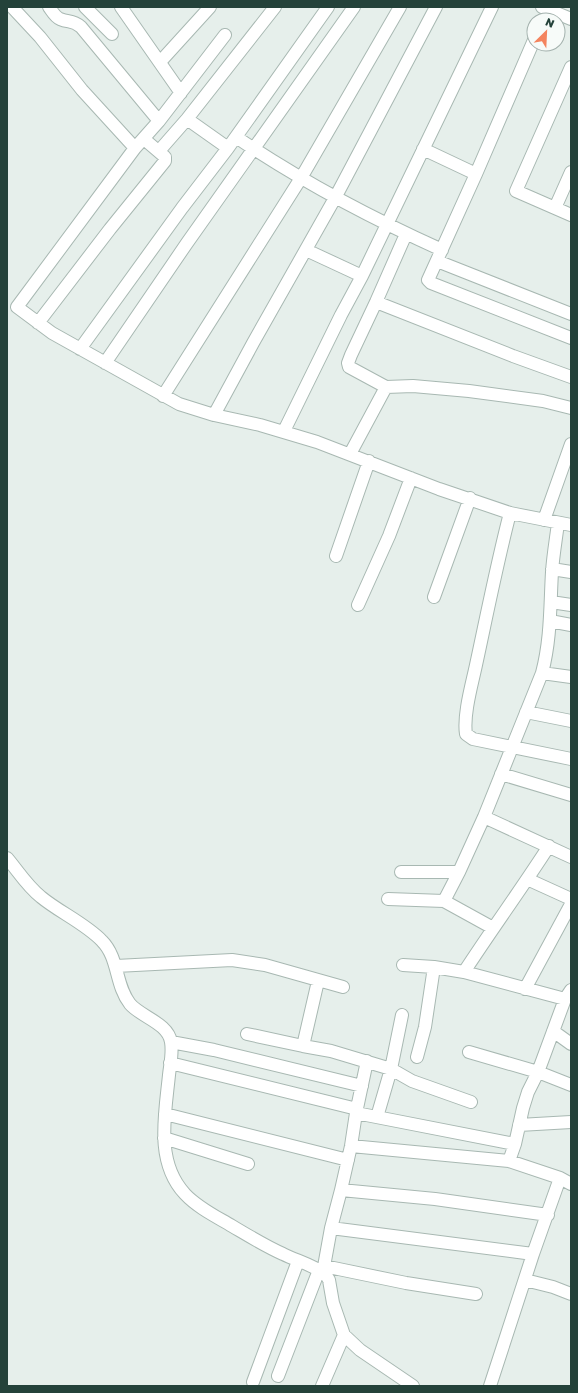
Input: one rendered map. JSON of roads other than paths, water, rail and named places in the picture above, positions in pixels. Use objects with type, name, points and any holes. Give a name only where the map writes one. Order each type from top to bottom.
[{"type":"street","points":[[12,7],[40,37],[82,90],[135,148]]},
{"type":"street","points":[[49,7],[56,17],[61,20],[75,22],[81,27],[159,121]]},
{"type":"street","points":[[85,7],[112,34]]},
{"type":"street","points":[[121,7],[181,93]]},
{"type":"street","points":[[160,62],[210,7]]},
{"type":"street","points":[[159,151],[187,119],[275,7]]},
{"type":"street","points":[[80,349],[182,208],[236,137],[328,7]]},
{"type":"street","points":[[105,363],[186,243],[354,7]]},
{"type":"street","points":[[163,396],[301,178],[400,7]]},
{"type":"street","points":[[214,415],[335,198],[436,7]]},
{"type":"street","points":[[284,432],[362,276],[492,7]]},
{"type":"street","points":[[225,35],[159,121],[135,148],[12,305],[52,333],[179,404],[214,415],[284,432],[350,454],[411,478],[510,513],[571,525]]},
{"type":"street","points":[[529,52],[429,278],[429,282],[571,338]]},
{"type":"street","points":[[571,67],[516,191],[571,215]]},
{"type":"street","points":[[187,119],[228,148]]},
{"type":"street","points":[[236,137],[335,198],[406,234],[440,256],[571,314]]},
{"type":"street","points":[[38,323],[110,229],[165,161],[165,157],[144,139]]},
{"type":"street","points":[[423,149],[476,174]]},
{"type":"street","points":[[555,208],[571,172]]},
{"type":"street","points":[[406,234],[351,355],[348,365],[354,370],[386,387],[413,386],[476,392],[543,401],[571,408]]},
{"type":"street","points":[[306,250],[362,276]]},
{"type":"street","points":[[376,302],[513,356],[571,377]]},
{"type":"street","points":[[350,454],[386,387]]},
{"type":"street","points":[[544,520],[571,444]]},
{"type":"street","points":[[336,556],[369,461]]},
{"type":"street","points":[[358,605],[389,536],[411,478]]},
{"type":"street","points":[[434,597],[470,498]]},
{"type":"street","points":[[510,513],[498,560],[465,725],[466,734],[473,739],[571,759]]},
{"type":"street","points":[[444,900],[459,872],[484,817],[542,672],[547,652],[552,569],[558,523]]},
{"type":"street","points":[[552,569],[571,572]]},
{"type":"street","points":[[551,602],[571,605]]},
{"type":"street","points":[[550,621],[571,625]]},
{"type":"street","points":[[542,672],[571,677]]},
{"type":"street","points":[[526,712],[571,721]]},
{"type":"street","points":[[501,774],[571,795]]},
{"type":"street","points":[[484,817],[571,857]]},
{"type":"street","points":[[464,972],[493,928],[528,880],[549,846]]},
{"type":"street","points":[[7,858],[40,896],[102,941],[108,948],[116,966],[123,991],[130,1004],[160,1026],[168,1034],[171,1042],[164,1138],[169,1169],[177,1184],[186,1195],[209,1213],[283,1255],[298,1261],[322,1269],[476,1294]]},
{"type":"street","points":[[400,872],[459,872]]},
{"type":"street","points":[[528,880],[571,899]]},
{"type":"street","points":[[388,899],[444,900],[493,928]]},
{"type":"street","points":[[524,989],[571,904]]},
{"type":"street","points":[[116,966],[232,960],[265,966],[343,987]]},
{"type":"street","points":[[403,965],[434,967],[464,972],[524,989],[568,995],[538,1072],[528,1092],[515,1144],[508,1161]]},
{"type":"street","points":[[417,1057],[425,1027],[434,967]]},
{"type":"street","points":[[303,1046],[318,981]]},
{"type":"street","points":[[377,1117],[391,1069],[402,1015]]},
{"type":"street","points":[[553,1031],[571,1044]]},
{"type":"street","points":[[247,1034],[331,1051],[367,1061],[391,1069],[412,1080],[471,1102]]},
{"type":"street","points":[[171,1042],[238,1056],[362,1086]]},
{"type":"street","points":[[469,1052],[538,1072],[571,1085]]},
{"type":"street","points":[[278,1376],[322,1269],[348,1160],[356,1111],[367,1061]]},
{"type":"street","points":[[170,1064],[377,1117],[515,1144]]},
{"type":"street","points":[[165,1114],[348,1160]]},
{"type":"street","points":[[519,1125],[571,1122]]},
{"type":"street","points":[[164,1138],[248,1164]]},
{"type":"street","points":[[351,1146],[508,1161],[560,1178],[571,1184]]},
{"type":"street","points":[[490,1386],[533,1254],[560,1178]]},
{"type":"street","points":[[341,1190],[442,1200],[548,1215]]},
{"type":"street","points":[[331,1228],[533,1254]]},
{"type":"street","points":[[252,1382],[298,1261]]},
{"type":"street","points":[[322,1269],[329,1280],[333,1303],[344,1335],[360,1350],[413,1386]]},
{"type":"street","points":[[525,1280],[553,1287],[571,1294]]},
{"type":"street","points":[[322,1386],[344,1335]]}]
